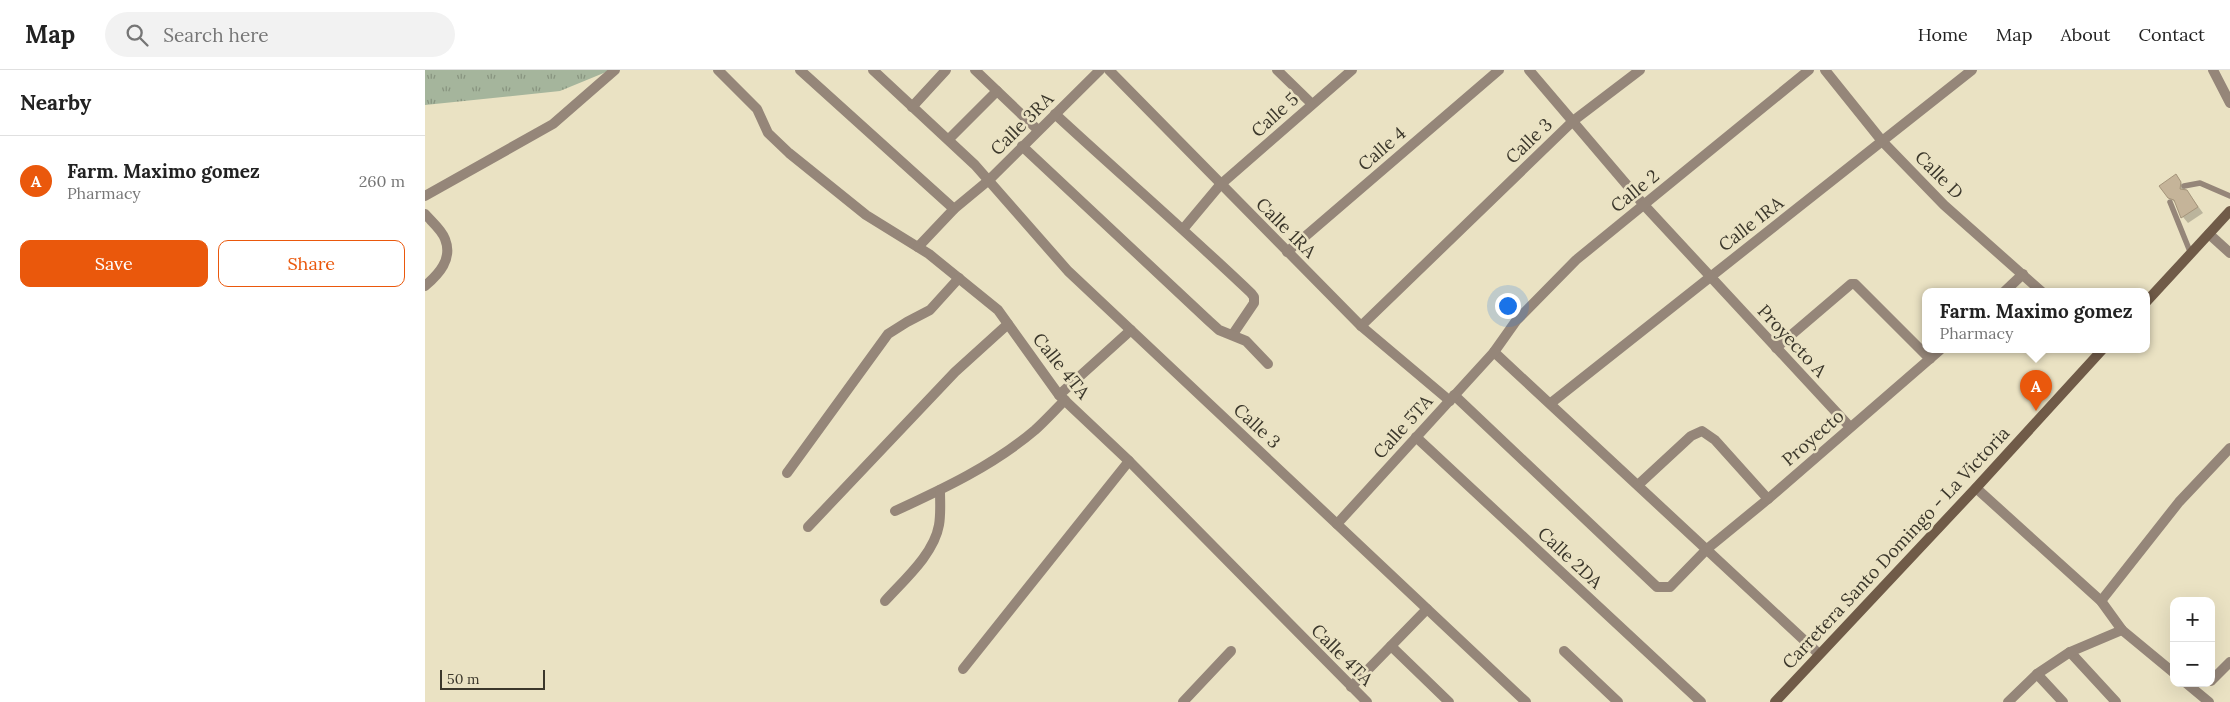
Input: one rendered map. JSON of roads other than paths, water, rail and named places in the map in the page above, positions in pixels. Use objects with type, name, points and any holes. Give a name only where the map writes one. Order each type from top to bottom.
[{"type":"main road","points":[[2150,298],[2230,211]]},
{"type":"main road","name":"Carretera Santo Domingo - La Victoria","points":[[1775,702],[1976,488],[2098,353]]},
{"type":"street","points":[[425,196],[553,124],[615,70]]},
{"type":"street","name":"Calle 4TA","points":[[718,70],[757,109],[768,133],[789,153],[866,215],[918,248],[959,278],[997,310],[1062,398],[1129,461],[1367,702]]},
{"type":"street","points":[[799,70],[954,209]]},
{"type":"street","points":[[912,107],[945,70]]},
{"type":"street","points":[[975,70],[1038,130]]},
{"type":"street","name":"Calle 3RA","points":[[918,248],[954,209],[989,180],[1100,70]]},
{"type":"street","name":"Calle 1RA","points":[[1109,70],[1220,186],[1361,326],[1452,398],[1657,587],[1670,587],[1707,549]]},
{"type":"street","points":[[1277,70],[1312,104]]},
{"type":"street","name":"Calle 5","points":[[1184,228],[1220,186],[1352,70]]},
{"type":"street","name":"Calle 4","points":[[1287,252],[1499,70]]},
{"type":"street","name":"Proyecto A","points":[[1529,70],[1644,204],[1851,427]]},
{"type":"street","name":"Calle 3","points":[[1361,326],[1573,121],[1640,70]]},
{"type":"street","name":"Calle 2","points":[[1494,352],[1516,321],[1576,260],[1809,70]]},
{"type":"street","name":"Calle D","points":[[1825,70],[1882,141],[1944,205],[2038,288]]},
{"type":"street","name":"Calle 1RA","points":[[1551,403],[1972,70]]},
{"type":"street","points":[[2213,70],[2230,103]]},
{"type":"street","name":"Calle 3","points":[[877,71],[912,107],[949,139],[975,165],[1050,252],[1526,702]]},
{"type":"street","points":[[949,139],[997,91]]},
{"type":"street","points":[[1055,114],[1121,175],[1184,228],[1254,297],[1254,303],[1233,334]]},
{"type":"street","points":[[1022,146],[1219,330],[1233,334],[1246,341],[1268,364]]},
{"type":"street","points":[[425,214],[445,238],[444,267],[425,286]]},
{"type":"street","points":[[2209,234],[2230,253]]},
{"type":"street","points":[[2008,288],[2023,274]]},
{"type":"street","points":[[787,473],[888,334],[930,310],[959,278]]},
{"type":"street","points":[[1776,348],[1851,284],[1855,284],[1922,351]]},
{"type":"street","points":[[808,527],[955,372],[1008,324]]},
{"type":"street","points":[[895,511],[940,490],[991,461],[1034,431],[1062,398],[1131,330]]},
{"type":"street","points":[[1494,352],[1819,654]]},
{"type":"street","name":"Calle 5TA","points":[[1337,524],[1494,352]]},
{"type":"street","points":[[1924,353],[1930,359]]},
{"type":"street","name":"Proyecto","points":[[1707,549],[1768,499],[1937,353]]},
{"type":"street","points":[[1638,485],[1691,436],[1702,432],[1715,440],[1768,499]]},
{"type":"street","name":"Calle 2DA","points":[[1416,437],[1701,702]]},
{"type":"street","points":[[2101,601],[2179,502],[2230,448]]},
{"type":"street","points":[[963,669],[1129,461]]},
{"type":"street","points":[[1976,488],[2101,601],[2122,630],[2170,670]]},
{"type":"street","points":[[885,600],[911,573],[930,547],[939,526],[940,490]]},
{"type":"street","points":[[1351,687],[1427,609]]},
{"type":"street","points":[[2008,702],[2037,674],[2070,652],[2122,630]]},
{"type":"street","points":[[1391,646],[1449,702]]},
{"type":"street","points":[[1564,651],[1618,702]]},
{"type":"street","points":[[1183,702],[1231,652]]},
{"type":"street","points":[[2070,652],[2116,702]]},
{"type":"street","points":[[2215,677],[2230,662]]},
{"type":"street","points":[[2037,674],[2063,702]]},
{"type":"street","points":[[2192,687],[2209,702]]},
{"type":"street","points":[[2199,693],[2205,687]]},
{"type":"lane","points":[[2184,186],[2200,183],[2230,196]]},
{"type":"lane","points":[[2170,202],[2191,254]]},
{"type":"place","name":"Farm. Maximo gomez","points":[[2036,411]]}]
